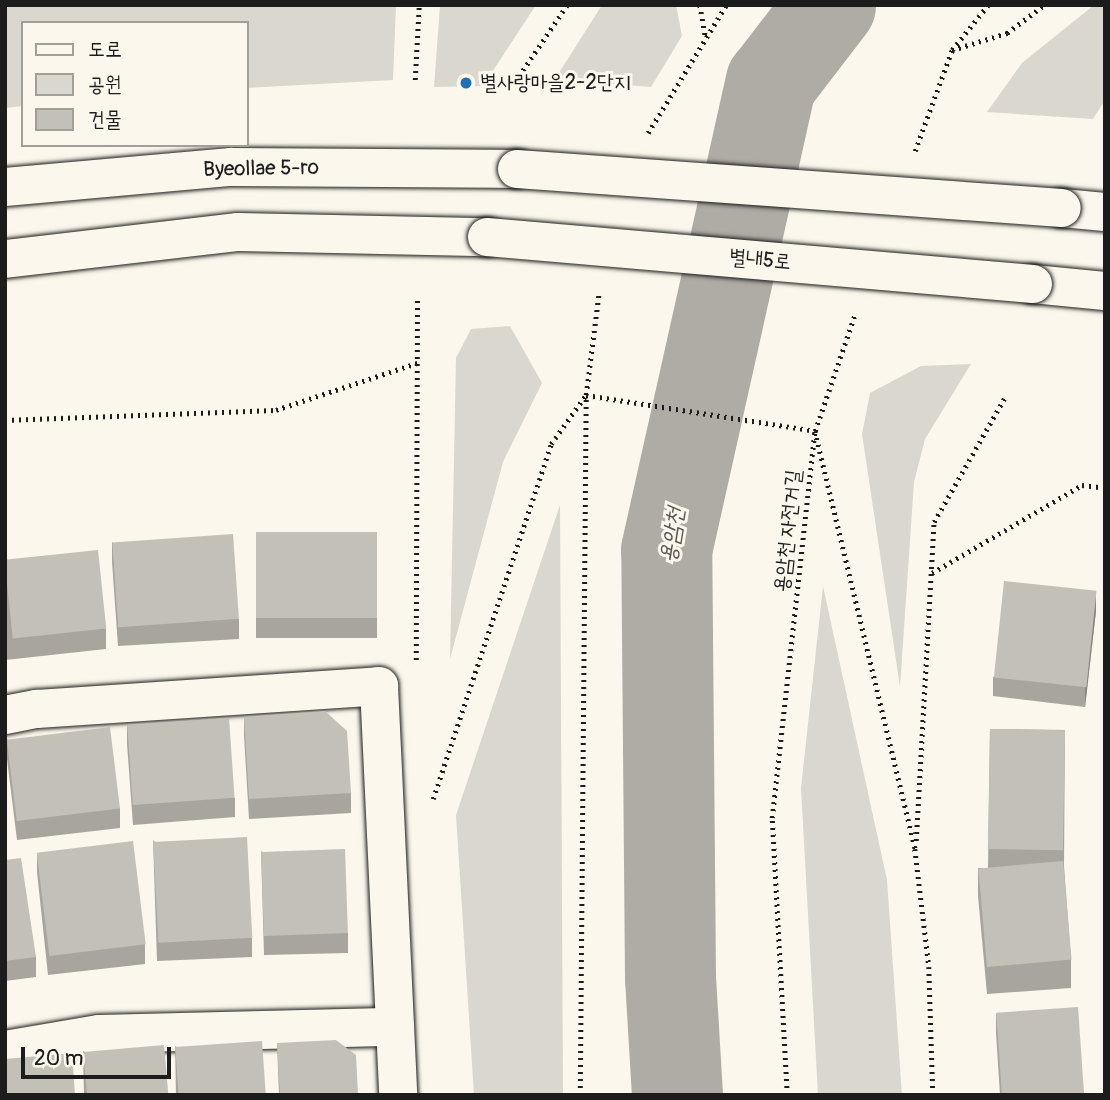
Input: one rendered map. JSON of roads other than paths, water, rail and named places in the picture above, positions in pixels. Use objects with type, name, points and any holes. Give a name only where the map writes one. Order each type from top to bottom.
[{"type":"street","name":"Byeollae 5-ro","points":[[5,187],[231,167],[517,169],[1105,212]]},
{"type":"street","name":"별내5로","points":[[5,259],[238,232],[487,237],[1105,291]]},
{"type":"street","points":[[5,715],[37,709],[379,687],[398,1095]]},
{"type":"street","points":[[5,1050],[99,1034],[395,1027]]},
{"type":"waterway","name":"용암천","points":[[677,1095],[670,977],[666,550],[771,82],[830,5]]},
{"type":"place","name":"별사랑마을2-2단지","points":[[466,83]]}]
